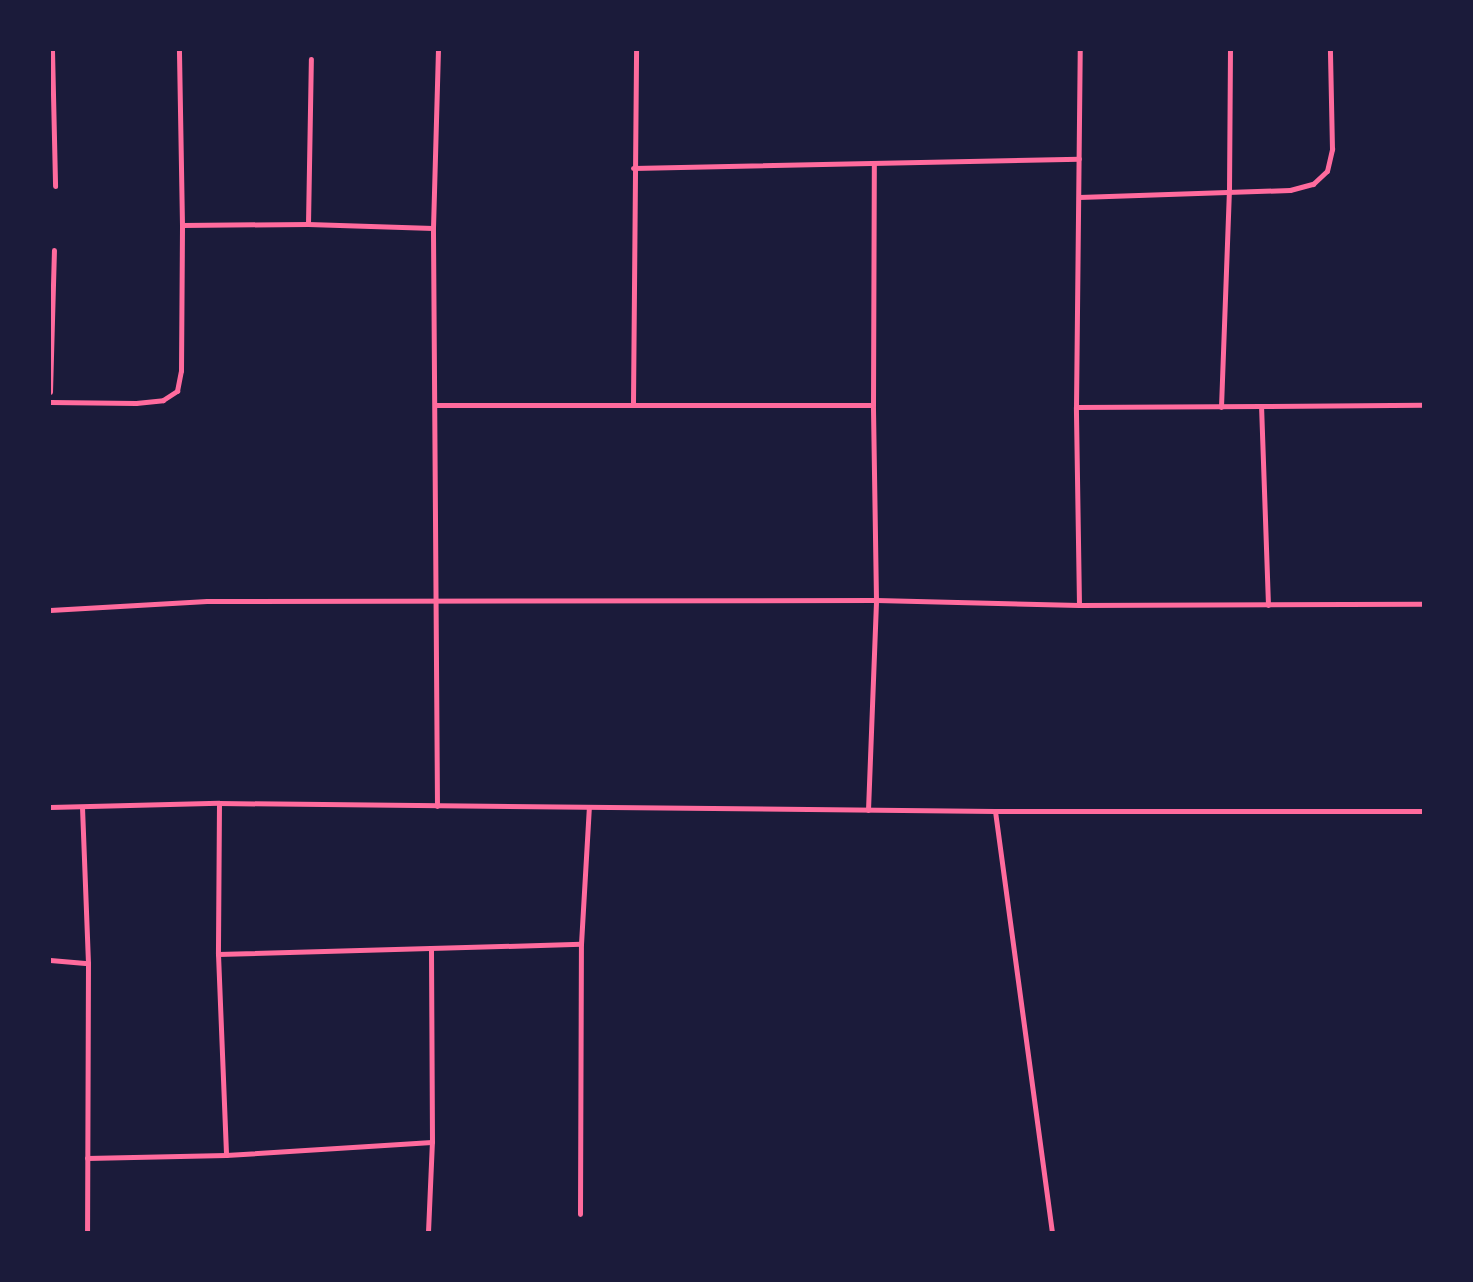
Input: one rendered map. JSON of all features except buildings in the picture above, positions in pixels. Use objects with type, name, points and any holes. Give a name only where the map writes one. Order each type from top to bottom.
[{"type":"street","points":[[52,50],[55,186]]},
{"type":"street","points":[[50,402],[136,403],[163,400],[177,391],[181,371],[180,50]]},
{"type":"street","points":[[437,806],[436,405],[433,228],[438,50]]},
{"type":"street","points":[[633,403],[633,168],[636,50]]},
{"type":"street","points":[[1079,605],[1076,407],[1080,50]]},
{"type":"street","points":[[1221,406],[1229,192],[1230,50]]},
{"type":"street","points":[[1079,197],[1290,190],[1312,184],[1327,171],[1332,149],[1330,50]]},
{"type":"street","points":[[308,224],[311,59]]},
{"type":"street","points":[[633,168],[1079,159]]},
{"type":"street","points":[[868,810],[876,600],[873,406],[874,163]]},
{"type":"street","points":[[182,224],[308,224],[433,228]]},
{"type":"street","points":[[50,392],[54,250]]},
{"type":"street","points":[[436,405],[633,403],[873,406]]},
{"type":"street","points":[[1076,407],[1423,405]]},
{"type":"street","points":[[1260,406],[1268,605]]},
{"type":"street","points":[[50,610],[207,601],[435,600],[876,600],[1079,605],[1423,604]]},
{"type":"street","points":[[219,803],[218,954],[226,1155]]},
{"type":"street","points":[[50,807],[219,803],[994,811],[1423,811]]},
{"type":"street","points":[[82,807],[88,963],[87,1232]]},
{"type":"street","points":[[580,1214],[581,944],[590,807]]},
{"type":"street","points":[[994,811],[1052,1232]]},
{"type":"street","points":[[218,954],[431,950],[581,944]]},
{"type":"street","points":[[428,1232],[432,1142],[431,950]]},
{"type":"street","points":[[50,960],[88,963]]},
{"type":"street","points":[[87,1158],[226,1155],[432,1142]]}]
